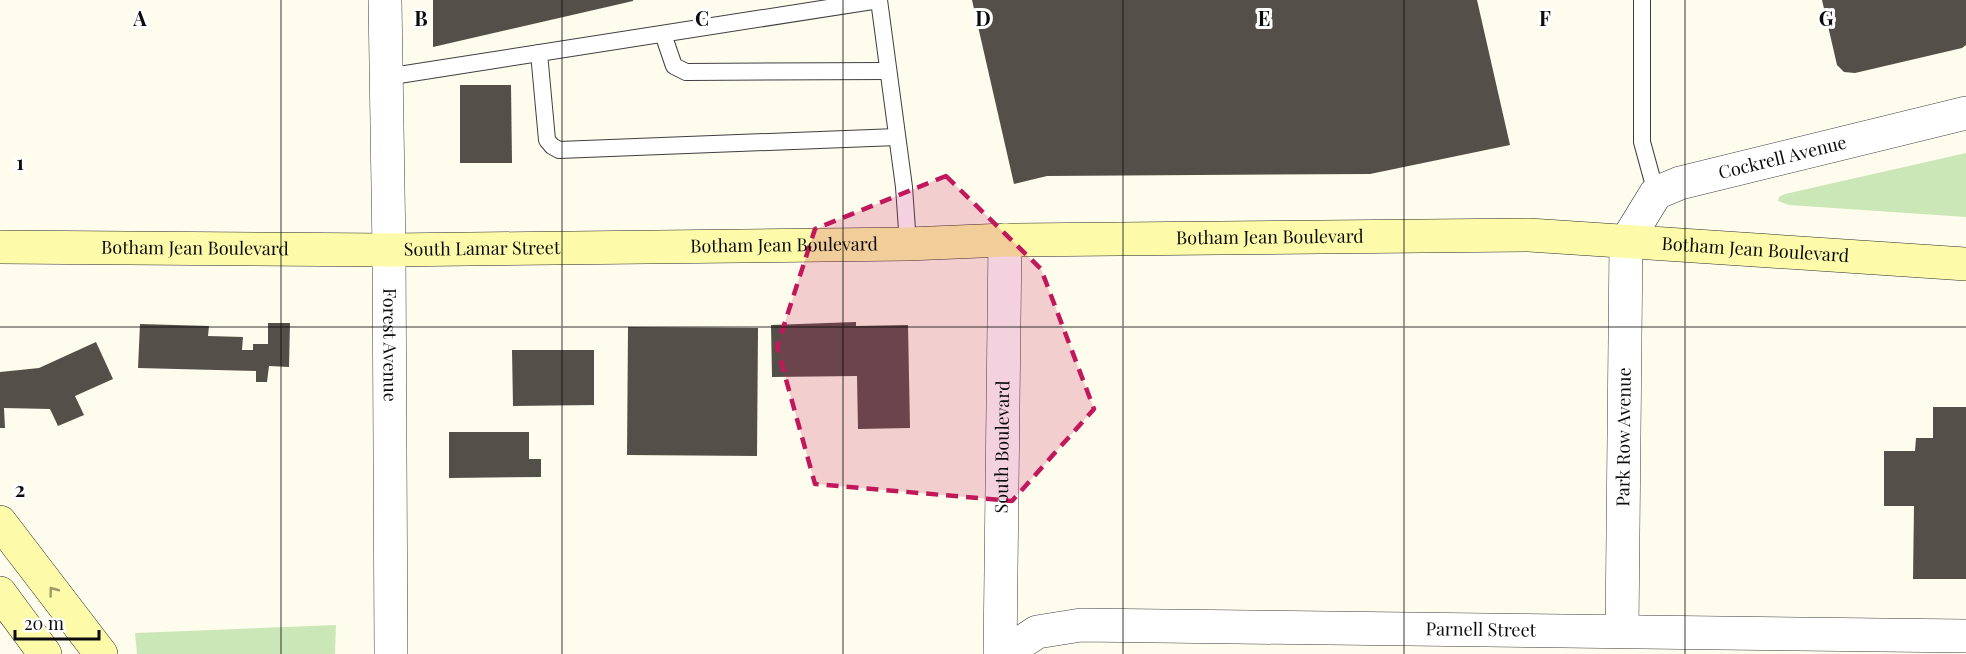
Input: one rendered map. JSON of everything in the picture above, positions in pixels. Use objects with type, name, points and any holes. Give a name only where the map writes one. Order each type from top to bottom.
[{"type":"main road","name":"Botham Jean Boulevard","points":[[574,248],[908,244],[1005,240],[1529,235],[1966,264]]},
{"type":"main road","name":"Botham Jean Boulevard","points":[[0,247],[389,250]]},
{"type":"main road","name":"South Lamar Street","points":[[389,250],[574,248]]},
{"type":"main road","points":[[0,522],[101,654]]},
{"type":"main road","points":[[0,593],[45,654]]},
{"type":"street","name":"Forest Avenue","points":[[385,0],[391,654]]},
{"type":"street","name":"Cockrell Avenue","points":[[1656,193],[1680,183],[1966,113]]},
{"type":"street","points":[[1626,242],[1656,193]]},
{"type":"street","name":"South Boulevard","points":[[1002,654],[1005,240]]},
{"type":"street","name":"Park Row Avenue","points":[[1622,632],[1626,242]]},
{"type":"street","name":"Parnell Street","points":[[1002,654],[1037,632],[1081,626],[1966,636]]},
{"type":"lane","points":[[386,78],[879,0],[904,187],[908,244]]},
{"type":"lane","points":[[1642,0],[1642,142],[1656,193]]},
{"type":"lane","points":[[663,34],[674,66],[686,72],[888,70]]},
{"type":"lane","points":[[539,53],[546,140],[559,150],[897,137]]},
{"type":"highlighted area","points":[[946,176],[1041,269],[1094,409],[1012,501],[815,484],[777,347],[815,229]]},
{"type":"green space","points":[[1966,153],[1966,217],[1789,205],[1778,201],[1779,197],[1785,194]]},
{"type":"green space","points":[[336,625],[335,654],[137,654],[135,633]]},
{"type":"building","points":[[433,0],[633,0],[633,1],[433,47]]},
{"type":"building","points":[[972,0],[1477,0],[1510,145],[1370,174],[1047,176],[1014,184]]},
{"type":"building","points":[[1822,0],[1966,0],[1966,45],[1962,48],[1855,73],[1844,72],[1837,65]]},
{"type":"building","points":[[460,85],[511,85],[512,163],[460,163]]},
{"type":"building","points":[[856,322],[856,326],[908,325],[910,428],[858,429],[857,376],[772,377],[771,325]]},
{"type":"building","points":[[268,323],[290,323],[289,367],[269,366],[267,382],[256,382],[256,371],[138,368],[140,324],[209,326],[208,336],[243,337],[242,350],[253,350],[253,344],[268,344]]},
{"type":"building","points":[[628,327],[758,328],[757,456],[627,455]]},
{"type":"building","points":[[96,342],[113,379],[75,396],[84,415],[58,426],[50,409],[4,408],[5,428],[0,428],[0,372],[39,368]]},
{"type":"building","points":[[512,350],[594,350],[594,405],[513,406]]},
{"type":"building","points":[[1933,407],[1966,407],[1966,579],[1913,579],[1914,506],[1884,506],[1884,451],[1915,451],[1916,438],[1933,438]]},
{"type":"building","points":[[449,432],[529,432],[529,459],[541,459],[541,477],[449,478]]}]
